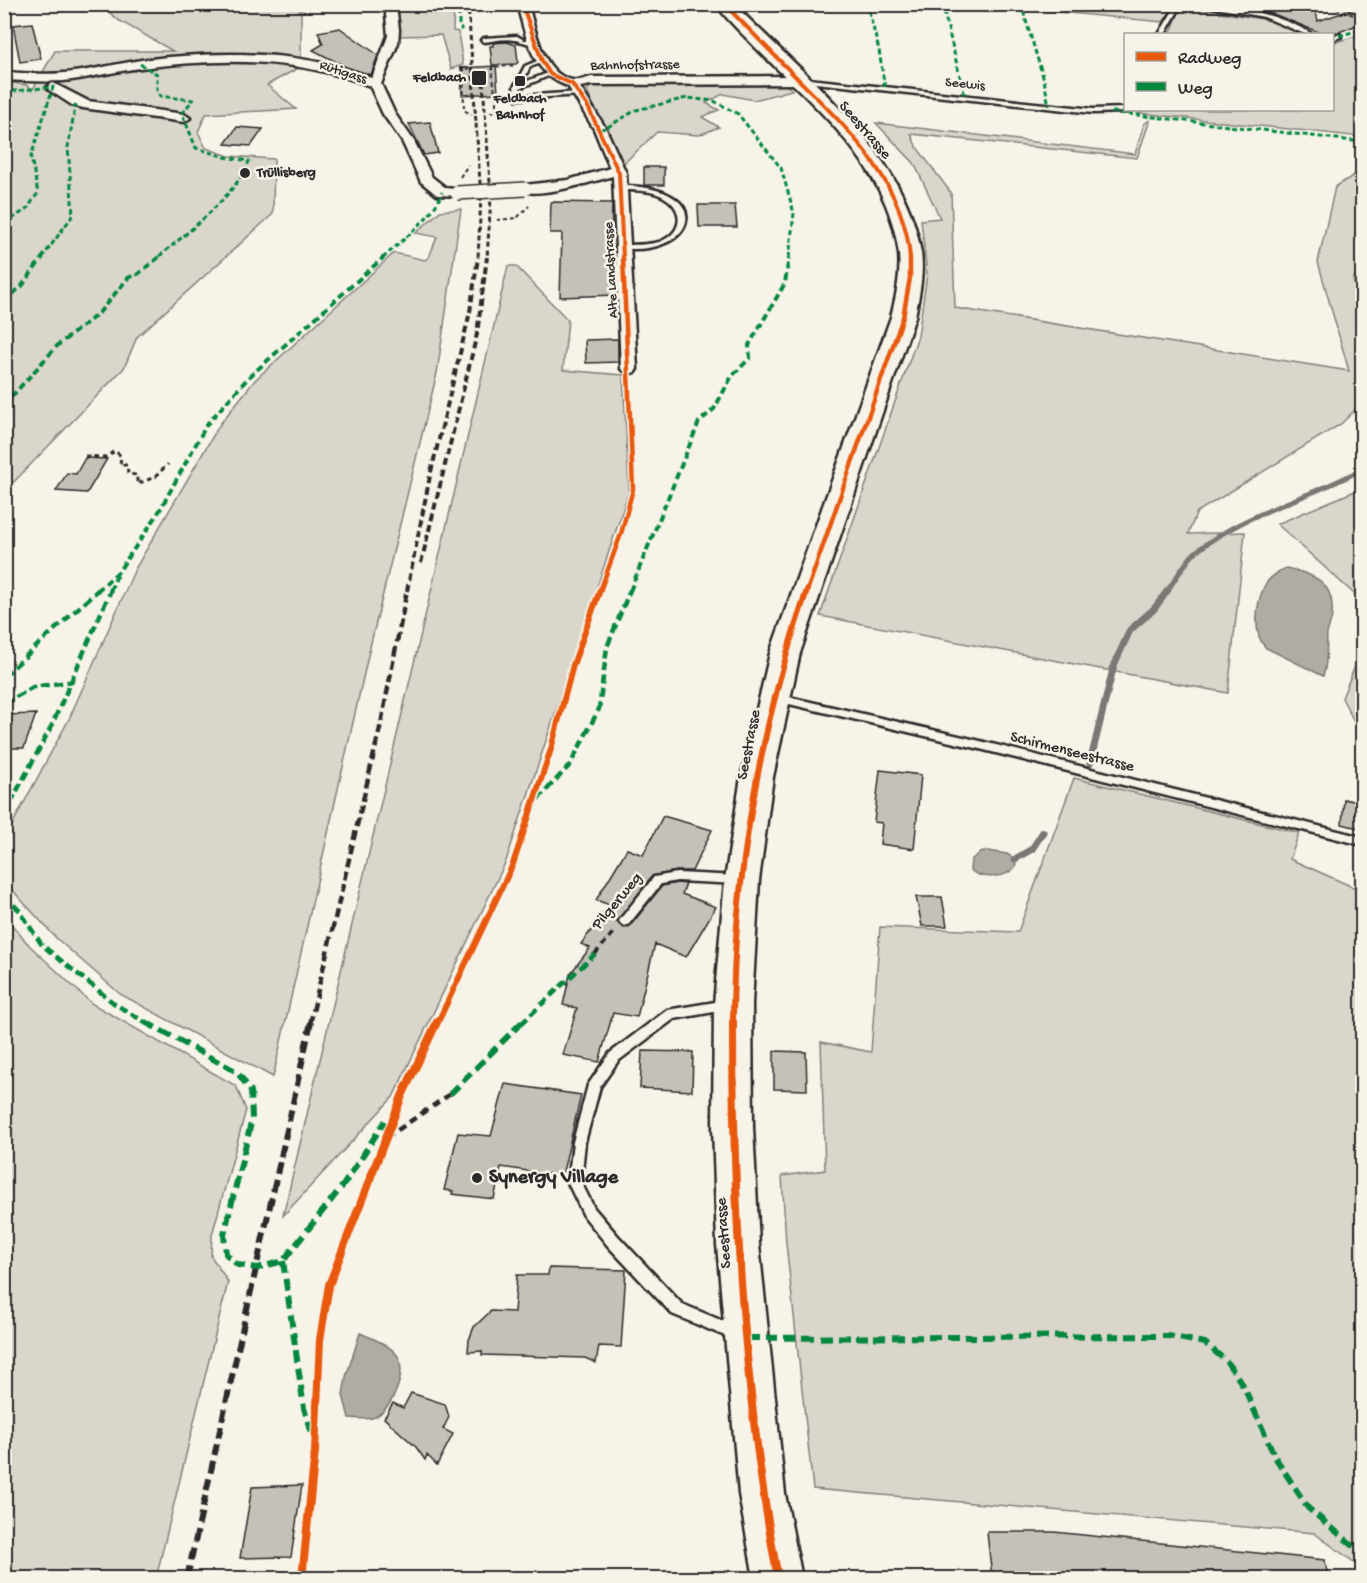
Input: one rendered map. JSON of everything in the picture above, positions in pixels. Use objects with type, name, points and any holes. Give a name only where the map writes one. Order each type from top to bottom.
[{"type":"main road","name":"Seestrasse","points":[[724,4],[871,156],[886,178],[897,201],[910,256],[903,317],[801,604],[773,697],[757,777],[742,880],[733,1005],[733,1139],[738,1245],[762,1494],[777,1578]]},
{"type":"street","points":[[375,84],[395,36],[390,4]]},
{"type":"street","points":[[522,4],[542,61],[550,74]]},
{"type":"street","name":"Rütigass","points":[[52,82],[65,86],[95,73],[157,62],[242,58],[317,64],[354,74],[375,84],[426,179],[442,192],[525,189],[589,182],[618,170]]},
{"type":"street","points":[[354,74],[381,67]]},
{"type":"street","name":"Bahnhofstrasse","points":[[550,74],[576,89],[591,81],[799,80]]},
{"type":"street","points":[[4,76],[52,82],[76,102],[87,105],[184,118]]},
{"type":"street","points":[[576,89],[600,129],[618,170]]},
{"type":"street","name":"Alte Landstrasse","points":[[618,170],[629,369]]},
{"type":"lane","points":[[1197,4],[1265,16],[1307,33]]},
{"type":"lane","points":[[1163,33],[1180,5]]},
{"type":"lane","points":[[484,40],[517,38],[523,42],[535,42]]},
{"type":"lane","points":[[542,61],[528,66],[517,87],[518,98],[576,89]]},
{"type":"lane","points":[[517,87],[550,74]]},
{"type":"lane","name":"Seewis","points":[[799,80],[1093,111],[1124,110]]},
{"type":"lane","points":[[619,188],[642,188],[659,192],[673,199],[683,215],[681,227],[663,243],[622,248]]},
{"type":"lane","name":"Schirmenseestrasse","points":[[773,697],[972,743],[1362,841]]},
{"type":"lane","name":"Pilgerweg","points":[[625,921],[658,880],[677,877],[742,880]]},
{"type":"lane","points":[[733,1005],[671,1014],[614,1057],[594,1085],[579,1142],[574,1183],[589,1212],[677,1309],[748,1338]]},
{"type":"path","points":[[1323,4],[1362,18]]},
{"type":"path","points":[[469,69],[461,68],[463,111],[472,115]]},
{"type":"path","points":[[492,68],[497,112]]},
{"type":"path","points":[[490,112],[512,112]]},
{"type":"path","points":[[496,220],[517,218],[530,205]]},
{"type":"path","points":[[85,456],[105,457],[115,451],[120,456],[120,465],[127,465],[128,474],[137,475],[137,484],[149,481],[164,471],[168,464]]},
{"type":"path","points":[[386,1138],[450,1094]]},
{"type":"shaded area","points":[[101,5],[301,5],[301,61],[304,65],[267,85],[296,109],[206,114],[198,132],[206,148],[229,156],[274,159],[273,214],[137,337],[124,368],[5,491],[5,82],[26,85],[33,89],[55,51],[173,51],[118,20]]},
{"type":"shaded area","points":[[393,5],[454,5],[453,31],[458,32],[463,65],[451,69],[441,35],[398,36]]},
{"type":"shaded area","points":[[1026,5],[1173,5],[1269,20],[1301,33],[1170,33],[1179,13],[1170,12],[1163,22],[1027,9]]},
{"type":"shaded area","points":[[1362,34],[1362,137],[1139,113],[1142,111],[1334,111],[1334,43]]},
{"type":"shaded area","points":[[617,83],[689,86],[785,84],[792,90],[754,100],[723,94],[706,103],[719,110],[702,117],[719,127],[699,135],[657,132],[622,165],[587,91],[591,85]]},
{"type":"shaded area","points":[[1150,120],[1137,158],[911,134],[916,146],[951,193],[955,308],[1349,371],[1318,262],[1335,187],[1362,170],[1362,264],[1353,280],[1362,308],[1362,403],[1341,424],[1197,512],[1188,534],[1245,532],[1228,693],[820,616],[918,336],[927,274],[921,220],[940,218],[914,163],[876,123],[1135,154],[1144,124]]},
{"type":"shaded area","points":[[461,209],[437,373],[370,647],[273,1077],[120,994],[56,938],[5,882],[5,838],[69,719],[135,569],[220,424],[255,380],[394,253],[425,260],[429,257],[437,237],[416,233],[440,211]]},
{"type":"shaded area","points":[[508,266],[516,266],[568,320],[563,370],[623,375],[629,491],[506,861],[393,1097],[283,1216]]},
{"type":"shaded area","points":[[1362,488],[1362,601],[1277,524]]},
{"type":"shaded area","points":[[1286,568],[1314,577],[1326,587],[1330,595],[1332,616],[1327,634],[1323,676],[1266,648],[1259,635],[1257,610],[1264,587],[1271,578]]},
{"type":"shaded area","points":[[1362,649],[1362,737],[1342,698]]},
{"type":"shaded area","points":[[1074,778],[1299,833],[1290,859],[1362,891],[1362,1568],[1314,1533],[813,1489],[786,1243],[782,1176],[825,1170],[821,1042],[871,1052],[880,927],[1018,932]]},
{"type":"shaded area","points":[[988,851],[1007,854],[1015,859],[1016,866],[1006,874],[994,877],[987,877],[970,870],[971,860],[980,853]]},
{"type":"shaded area","points":[[4,916],[30,946],[91,1003],[236,1086],[246,1110],[212,1235],[211,1256],[228,1282],[156,1578],[5,1578]]},
{"type":"shaded area","points":[[360,1333],[394,1351],[400,1362],[401,1371],[396,1391],[386,1408],[379,1415],[366,1419],[349,1418],[343,1395],[346,1377]]},
{"type":"building","points":[[1314,4],[1318,21],[1362,6],[1362,23],[1339,32],[1321,33],[1251,5]]},
{"type":"building","points":[[32,23],[41,59],[20,62],[13,25]]},
{"type":"building","points":[[340,28],[378,55],[371,75],[346,67],[313,50],[323,44],[318,32]]},
{"type":"building","points":[[507,42],[516,45],[518,62],[492,65],[490,46],[493,46],[493,43]]},
{"type":"building","points":[[496,66],[498,93],[462,95],[461,68]]},
{"type":"building","points":[[430,122],[438,153],[424,155],[409,124]]},
{"type":"building","points":[[237,127],[263,129],[251,146],[225,144]]},
{"type":"building","points":[[644,167],[664,167],[664,185],[644,185]]},
{"type":"building","points":[[551,202],[612,203],[611,251],[614,251],[616,295],[560,297],[562,233],[550,233]]},
{"type":"building","points":[[698,205],[735,205],[737,227],[699,227]]},
{"type":"building","points":[[618,339],[618,362],[586,363],[585,340]]},
{"type":"building","points":[[85,458],[107,459],[87,493],[56,491],[67,473],[76,474]]},
{"type":"building","points":[[36,714],[24,748],[4,748],[4,715]]},
{"type":"building","points":[[880,770],[921,775],[914,849],[880,844],[882,823],[874,822]]},
{"type":"building","points":[[1344,799],[1362,803],[1362,829],[1342,824]]},
{"type":"building","points":[[663,816],[712,830],[692,871],[677,871],[652,876],[617,922],[624,928],[630,926],[662,886],[677,883],[686,884],[682,894],[716,907],[686,957],[655,944],[637,1017],[613,1013],[599,1062],[563,1055],[577,1008],[563,1005],[570,974],[590,948],[581,944],[610,905],[596,900],[627,849],[643,855]]},
{"type":"building","points":[[916,897],[942,897],[947,926],[922,926]]},
{"type":"building","points":[[642,1051],[693,1052],[692,1091],[640,1088]]},
{"type":"building","points":[[774,1051],[806,1052],[807,1090],[774,1089]]},
{"type":"building","points":[[505,1084],[581,1095],[562,1176],[501,1167],[494,1199],[452,1194],[453,1191],[444,1190],[458,1133],[491,1136]]},
{"type":"building","points":[[549,1268],[626,1270],[621,1347],[599,1346],[596,1363],[585,1358],[482,1355],[482,1351],[468,1352],[469,1340],[474,1327],[491,1311],[514,1312],[517,1275],[548,1275]]},
{"type":"building","points":[[411,1393],[445,1404],[449,1417],[443,1429],[453,1434],[437,1465],[427,1455],[425,1460],[416,1447],[384,1418],[393,1403],[403,1408]]},
{"type":"building","points":[[302,1485],[291,1557],[240,1558],[252,1487]]},
{"type":"building","points":[[987,1532],[1054,1532],[1325,1560],[1328,1578],[992,1578]]},
{"type":"waterway","name":"Feldbach","points":[[1336,4],[1362,14]]},
{"type":"waterway","points":[[1167,591],[1193,555],[1216,538],[1256,516],[1342,480],[1362,469]]},
{"type":"waterway","points":[[1090,763],[1114,665],[1130,630],[1154,609],[1168,590]]},
{"type":"waterway","points":[[1015,859],[1032,849],[1043,832]]},
{"type":"railway","points":[[468,4],[481,197],[478,258]]},
{"type":"railway","points":[[483,82],[491,197],[487,258]]},
{"type":"railway","points":[[407,591],[430,476],[470,312],[478,257]]},
{"type":"railway","points":[[421,563],[477,334],[487,257]]},
{"type":"railway","points":[[310,1024],[381,724],[407,590]]},
{"type":"railway","points":[[187,1578],[311,1022]]},
{"type":"marked path","points":[[459,4],[459,26],[462,30]]},
{"type":"marked path","points":[[867,4],[879,50],[885,89]]},
{"type":"marked path","points":[[942,4],[965,97]]},
{"type":"marked path","points":[[1021,4],[1044,80],[1049,106]]},
{"type":"marked path","points":[[1339,36],[1362,29]]},
{"type":"marked path","points":[[4,405],[58,345],[98,314],[128,278],[138,274],[192,229],[244,175],[249,161],[225,157],[196,148],[182,113],[193,100],[160,96],[157,90],[157,74],[140,64]]},
{"type":"marked path","points":[[4,92],[53,87],[31,157],[38,193],[27,209],[4,224]]},
{"type":"marked path","points":[[537,800],[570,765],[599,709],[607,647],[699,422],[714,409],[732,376],[750,358],[749,345],[785,283],[792,240],[794,213],[781,168],[738,114],[714,101],[687,98],[636,110],[606,128],[600,129]]},
{"type":"marked path","points":[[4,301],[22,286],[73,215],[68,147],[76,102]]},
{"type":"marked path","points":[[1112,112],[1362,142]]},
{"type":"marked path","points":[[4,676],[118,572],[156,517],[207,424],[249,377],[412,232],[440,200],[442,192]]},
{"type":"marked path","points":[[4,815],[51,727],[117,575]]},
{"type":"marked path","points":[[4,704],[33,687],[74,681]]},
{"type":"marked path","points":[[4,895],[19,910],[42,945],[115,1004],[168,1036],[237,1072],[251,1091],[252,1119],[224,1235],[226,1254],[238,1265],[258,1268],[283,1261],[344,1184],[385,1121]]},
{"type":"marked path","points":[[450,1094],[568,977],[595,954]]},
{"type":"marked path","points":[[283,1261],[304,1408],[311,1433]]},
{"type":"marked path","points":[[748,1338],[1168,1336],[1205,1343],[1227,1362],[1243,1385],[1275,1457],[1308,1508],[1362,1553]]},
{"type":"cycle path","points":[[302,1578],[315,1451],[320,1340],[329,1285],[402,1096],[513,864],[551,749],[573,665],[621,534],[633,489],[632,423],[619,173],[588,107],[572,84],[550,74],[542,61],[522,4]]},
{"type":"cycle path","points":[[724,4],[843,126],[874,163],[897,204],[910,254],[909,286],[903,317],[785,653],[757,777],[742,880],[733,1004],[733,1127],[738,1245],[762,1494],[778,1578]]},
{"type":"place","name":"Feldbach","points":[[479,78]]},
{"type":"place","name":"Feldbach Bahnhof","points":[[520,81]]},
{"type":"place","name":"Trüllisberg","points":[[245,173]]},
{"type":"place","name":"Synergy Village","points":[[477,1178]]}]
